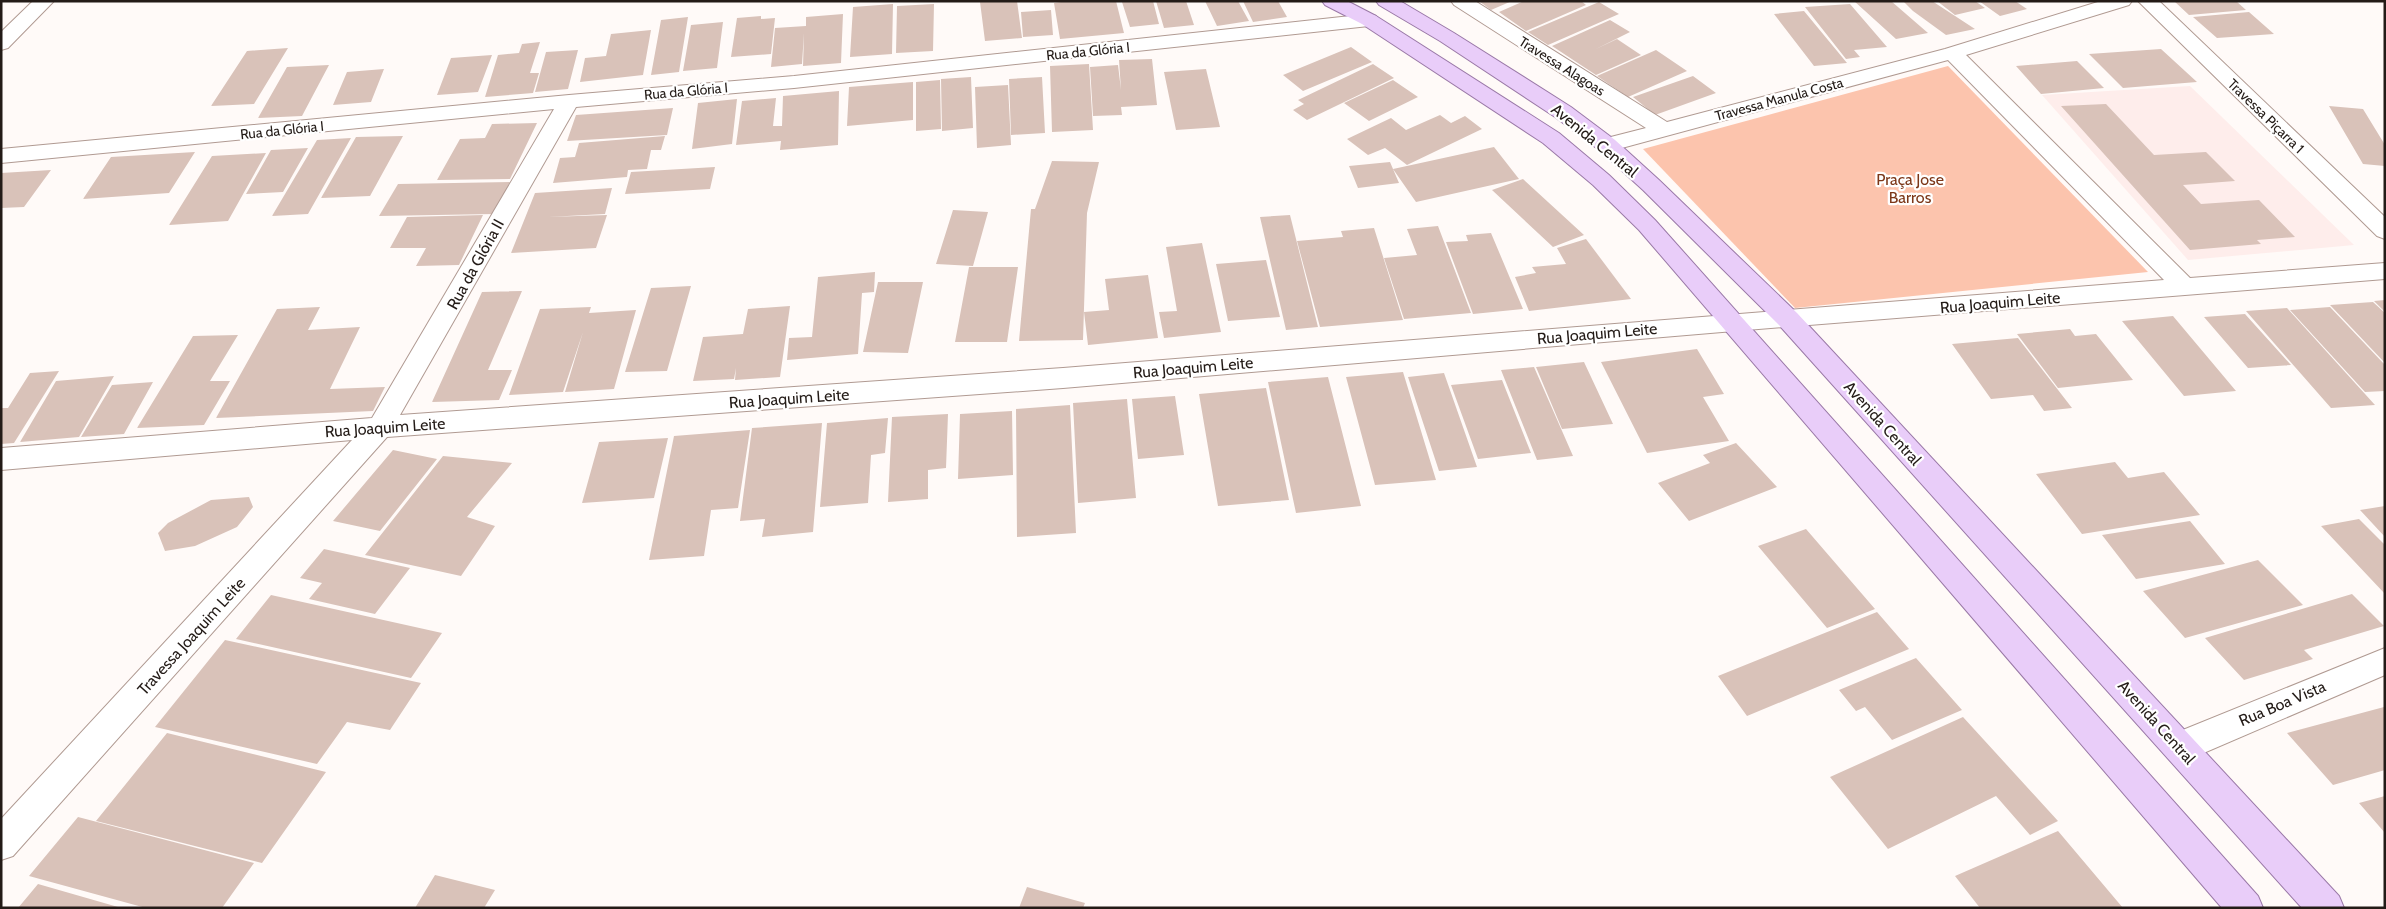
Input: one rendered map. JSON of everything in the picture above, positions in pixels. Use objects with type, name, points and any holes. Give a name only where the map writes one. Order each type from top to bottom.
[{"type":"main road","points":[[1332,1],[1377,11],[1490,96],[1551,138],[1600,180],[1647,225],[1734,322],[2245,908]]},
{"type":"main road","name":"Avenida Central","points":[[1377,11],[1447,37],[1563,112],[1607,145],[1788,319],[2326,908]]},
{"type":"street","points":[[1,44],[44,1]]},
{"type":"street","name":"Travessa Alagoas","points":[[1461,1],[1664,130]]},
{"type":"street","name":"Travessa Manula Costa","points":[[1607,145],[1952,53],[2122,1]]},
{"type":"street","name":"Travessa Piçarra 1","points":[[2148,1],[2385,230]]},
{"type":"street","name":"Rua da Glória I","points":[[1,156],[569,101],[794,82],[1377,11]]},
{"type":"street","points":[[1952,53],[2185,287]]},
{"type":"street","name":"Rua da Glória II","points":[[380,427],[569,101]]},
{"type":"street","name":"Rua Joaquim Leite","points":[[1,459],[380,427],[1063,378],[1734,322],[2385,271]]},
{"type":"street","name":"Travessa Joaquim Leite","points":[[1,844],[380,427]]},
{"type":"street","name":"Rua Boa Vista","points":[[2180,747],[2385,661]]},
{"type":"shaded area","points":[[2190,86],[2354,245],[2188,260],[2042,95]]},
{"type":"green space","name":"Praça Jose Barros","points":[[1948,66],[2148,272],[1795,308],[1643,149]]},
{"type":"building","points":[[1017,1],[1022,38],[985,41],[980,2]]},
{"type":"building","points":[[1068,1],[1116,1],[1124,33],[1060,39],[1054,3]]},
{"type":"building","points":[[1153,1],[1159,24],[1130,27],[1122,2]]},
{"type":"building","points":[[1156,1],[1186,1],[1194,25],[1164,28]]},
{"type":"building","points":[[1205,1],[1238,1],[1249,21],[1217,26]]},
{"type":"building","points":[[1243,1],[1278,1],[1287,17],[1253,22]]},
{"type":"building","points":[[1479,1],[1512,1],[1491,10]]},
{"type":"building","points":[[1524,1],[1581,1],[1586,5],[1526,31],[1499,12]]},
{"type":"building","points":[[1854,1],[1891,1],[1928,33],[1896,39]]},
{"type":"building","points":[[1903,1],[1932,1],[1975,29],[1946,35],[1913,11]]},
{"type":"building","points":[[1937,1],[1975,1],[1985,8],[1955,15]]},
{"type":"building","points":[[1979,1],[2015,1],[2027,9],[2000,16]]},
{"type":"building","points":[[2174,1],[2236,1],[2246,10],[2189,15]]},
{"type":"building","points":[[1599,2],[1619,14],[1548,45],[1528,32]]},
{"type":"building","points":[[893,4],[892,54],[850,57],[853,7]]},
{"type":"building","points":[[934,4],[933,51],[896,53],[897,6]]},
{"type":"building","points":[[1850,4],[1887,47],[1854,50],[1860,57],[1846,59],[1805,7]]},
{"type":"building","points":[[1051,10],[1053,35],[1023,37],[1021,12]]},
{"type":"building","points":[[1804,11],[1847,63],[1814,66],[1774,14]]},
{"type":"building","points":[[2249,12],[2274,34],[2217,38],[2193,17]]},
{"type":"building","points":[[843,14],[841,63],[803,66],[804,33],[802,64],[771,67],[775,28],[806,26],[806,17]]},
{"type":"building","points":[[761,16],[761,19],[775,18],[771,54],[731,57],[737,18]]},
{"type":"building","points":[[688,17],[679,72],[651,75],[661,20]]},
{"type":"building","points":[[1610,20],[1630,32],[1596,49],[1617,39],[1641,55],[1596,75],[1552,46]]},
{"type":"building","points":[[723,22],[717,68],[683,71],[691,25]]},
{"type":"building","points":[[651,30],[643,75],[580,82],[585,58],[606,56],[611,34]]},
{"type":"building","points":[[540,42],[530,73],[539,73],[533,93],[485,97],[498,55],[519,53],[522,44]]},
{"type":"building","points":[[1351,47],[1372,62],[1303,91],[1283,75]]},
{"type":"building","points":[[288,48],[254,104],[211,106],[247,51]]},
{"type":"building","points":[[2161,49],[2197,82],[2123,88],[2089,54]]},
{"type":"building","points":[[578,50],[568,89],[535,92],[546,52]]},
{"type":"building","points":[[1656,50],[1687,71],[1628,97],[1597,76]]},
{"type":"building","points":[[492,55],[478,92],[437,95],[451,58]]},
{"type":"building","points":[[1152,59],[1157,105],[1121,107],[1122,115],[1093,116],[1090,67],[1118,65],[1121,90],[1119,60]]},
{"type":"building","points":[[2077,61],[2104,88],[2041,94],[2016,66]]},
{"type":"building","points":[[1089,64],[1093,130],[1052,132],[1050,66]]},
{"type":"building","points":[[1373,64],[1394,78],[1307,120],[1293,110],[1304,104],[1298,100]]},
{"type":"building","points":[[329,65],[302,116],[258,118],[287,67]]},
{"type":"building","points":[[384,69],[371,102],[333,105],[347,72]]},
{"type":"building","points":[[1206,69],[1220,127],[1176,130],[1164,72]]},
{"type":"building","points":[[1693,76],[1716,93],[1655,115],[1633,97]]},
{"type":"building","points":[[971,77],[973,128],[942,131],[941,79]]},
{"type":"building","points":[[1042,77],[1045,133],[1011,135],[1009,79]]},
{"type":"building","points":[[940,80],[941,129],[916,131],[916,82]]},
{"type":"building","points":[[1393,80],[1418,97],[1369,121],[1344,103]]},
{"type":"building","points":[[913,82],[913,120],[847,126],[849,87]]},
{"type":"building","points":[[1008,85],[1011,145],[977,148],[975,87]]},
{"type":"building","points":[[839,91],[838,145],[780,150],[781,141],[736,145],[742,101],[776,98],[773,126],[782,126],[783,96]]},
{"type":"building","points":[[737,99],[732,144],[692,149],[698,103]]},
{"type":"building","points":[[2106,104],[2154,155],[2206,152],[2235,181],[2183,185],[2201,204],[2259,200],[2295,237],[2257,240],[2261,244],[2190,250],[2061,106]]},
{"type":"building","points":[[2329,106],[2363,109],[2385,145],[2385,166],[2363,164]]},
{"type":"building","points":[[673,108],[667,135],[567,141],[576,115]]},
{"type":"building","points":[[1440,115],[1451,123],[1465,116],[1482,129],[1407,165],[1385,148],[1368,155],[1347,139],[1391,118],[1406,130]]},
{"type":"building","points":[[537,123],[510,179],[437,180],[460,139],[485,138],[492,124]]},
{"type":"building","points":[[403,136],[370,196],[321,198],[356,137]]},
{"type":"building","points":[[665,136],[661,150],[651,150],[647,169],[628,170],[627,177],[553,183],[560,158],[575,157],[579,143]]},
{"type":"building","points":[[351,138],[308,214],[272,216],[317,140]]},
{"type":"building","points":[[1494,147],[1519,179],[1416,202],[1393,169]]},
{"type":"building","points":[[308,148],[283,192],[246,194],[271,150]]},
{"type":"building","points":[[195,152],[169,193],[83,199],[111,157]]},
{"type":"building","points":[[266,153],[228,221],[169,225],[212,156]]},
{"type":"building","points":[[1052,161],[1099,162],[1087,213],[1083,340],[1019,341],[1031,209],[1035,209]]},
{"type":"building","points":[[1390,162],[1399,183],[1358,188],[1349,166]]},
{"type":"building","points":[[715,167],[710,189],[625,194],[631,172]]},
{"type":"building","points":[[51,170],[24,207],[1,208],[1,173]]},
{"type":"building","points":[[1523,179],[1584,235],[1553,247],[1492,190]]},
{"type":"building","points":[[510,182],[494,214],[379,216],[398,184]]},
{"type":"building","points":[[612,188],[605,214],[548,217],[607,215],[596,248],[511,253],[535,193]]},
{"type":"building","points":[[953,210],[988,212],[973,266],[936,264]]},
{"type":"building","points":[[483,215],[459,265],[416,266],[426,248],[390,248],[407,217]]},
{"type":"building","points":[[1290,215],[1318,327],[1286,330],[1260,217]]},
{"type":"building","points":[[1438,226],[1471,313],[1404,319],[1384,258],[1417,255],[1407,229]]},
{"type":"building","points":[[1374,228],[1403,320],[1320,327],[1297,241],[1343,237],[1341,231]]},
{"type":"building","points":[[1491,233],[1523,309],[1473,314],[1446,242],[1468,241],[1466,235]]},
{"type":"building","points":[[1586,239],[1631,299],[1529,311],[1515,277],[1536,273],[1532,267],[1566,264],[1557,248]]},
{"type":"building","points":[[1202,243],[1221,332],[1164,338],[1159,312],[1177,311],[1166,247]]},
{"type":"building","points":[[1266,260],[1280,317],[1228,321],[1216,264]]},
{"type":"building","points":[[969,267],[1018,267],[1007,342],[955,342]]},
{"type":"building","points":[[875,272],[874,292],[862,293],[858,354],[787,360],[789,338],[812,337],[818,277]]},
{"type":"building","points":[[1148,275],[1158,338],[1088,345],[1084,312],[1109,310],[1105,279]]},
{"type":"building","points":[[878,282],[923,282],[908,353],[863,352]]},
{"type":"building","points":[[691,286],[667,371],[625,372],[651,288]]},
{"type":"building","points":[[522,291],[488,370],[512,370],[499,400],[432,402],[482,292]]},
{"type":"building","points":[[2385,300],[2385,312],[2374,301]]},
{"type":"building","points":[[2373,302],[2385,313],[2385,363],[2330,305]]},
{"type":"building","points":[[790,306],[780,377],[735,380],[736,368],[734,379],[693,381],[703,337],[743,334],[748,309]]},
{"type":"building","points":[[320,307],[308,330],[360,327],[330,389],[385,387],[373,411],[216,418],[277,309]]},
{"type":"building","points":[[591,307],[589,313],[636,310],[614,389],[565,392],[583,332],[563,392],[509,395],[540,309]]},
{"type":"building","points":[[2330,307],[2385,365],[2385,391],[2365,392],[2290,310]]},
{"type":"building","points":[[2287,308],[2375,405],[2331,408],[2246,311]]},
{"type":"building","points":[[2245,314],[2291,365],[2248,368],[2204,317]]},
{"type":"building","points":[[2173,316],[2236,391],[2184,396],[2122,321]]},
{"type":"building","points":[[2070,329],[2075,336],[2096,334],[2133,380],[2058,388],[2017,334]]},
{"type":"building","points":[[238,335],[210,381],[230,381],[204,425],[137,428],[193,336]]},
{"type":"building","points":[[2018,338],[2072,408],[2044,411],[2033,395],[1991,399],[1952,344]]},
{"type":"building","points":[[1697,349],[1724,394],[1703,397],[1729,441],[1647,453],[1601,362]]},
{"type":"building","points":[[1584,362],[1613,424],[1562,429],[1536,367]]},
{"type":"building","points":[[1534,367],[1573,456],[1537,460],[1501,370]]},
{"type":"building","points":[[59,371],[14,443],[1,444],[1,408],[8,408],[30,373]]},
{"type":"building","points":[[1403,372],[1436,480],[1375,485],[1346,377]]},
{"type":"building","points":[[1444,373],[1477,467],[1439,471],[1408,377]]},
{"type":"building","points":[[114,376],[79,437],[20,442],[56,381]]},
{"type":"building","points":[[1328,377],[1361,506],[1296,513],[1268,382]]},
{"type":"building","points":[[1502,380],[1531,453],[1478,459],[1451,385]]},
{"type":"building","points":[[153,382],[124,434],[81,437],[112,385]]},
{"type":"building","points":[[1266,388],[1289,500],[1218,506],[1199,394]]},
{"type":"building","points":[[1175,396],[1184,455],[1138,459],[1132,399]]},
{"type":"building","points":[[1127,399],[1136,498],[1078,503],[1073,403]]},
{"type":"building","points":[[1070,405],[1076,533],[1017,537],[1016,409]]},
{"type":"building","points":[[1012,411],[1013,475],[958,479],[960,414]]},
{"type":"building","points":[[948,414],[946,468],[928,470],[928,499],[888,502],[892,417]]},
{"type":"building","points":[[888,418],[885,453],[871,455],[868,503],[820,507],[827,423]]},
{"type":"building","points":[[822,423],[813,532],[762,537],[765,519],[740,521],[752,428]]},
{"type":"building","points":[[750,430],[738,508],[711,510],[704,556],[649,560],[674,436]]},
{"type":"building","points":[[668,438],[654,498],[582,503],[599,442]]},
{"type":"building","points":[[1736,443],[1777,487],[1689,521],[1658,483],[1710,463],[1703,455]]},
{"type":"building","points":[[393,450],[437,459],[380,531],[333,521]]},
{"type":"building","points":[[443,456],[512,463],[467,517],[495,526],[461,576],[365,555]]},
{"type":"building","points":[[2115,462],[2128,478],[2164,472],[2200,515],[2082,534],[2036,474]]},
{"type":"building","points":[[249,497],[253,507],[237,527],[195,546],[165,551],[158,533],[168,523],[211,500]]},
{"type":"building","points":[[2385,506],[2385,537],[2360,510]]},
{"type":"building","points":[[2359,519],[2385,545],[2385,594],[2321,526]]},
{"type":"building","points":[[2190,521],[2225,564],[2136,579],[2102,535]]},
{"type":"building","points":[[1806,529],[1875,609],[1827,628],[1758,546]]},
{"type":"building","points":[[324,549],[410,568],[375,614],[309,599],[322,583],[300,578]]},
{"type":"building","points":[[2258,560],[2303,605],[2185,638],[2143,591]]},
{"type":"building","points":[[2352,594],[2384,626],[2304,650],[2313,659],[2244,680],[2205,638]]},
{"type":"building","points":[[271,595],[442,633],[411,678],[236,639]]},
{"type":"building","points":[[1877,612],[1909,649],[1747,716],[1718,676]]},
{"type":"building","points":[[225,640],[421,683],[390,730],[347,722],[317,764],[155,727]]},
{"type":"building","points":[[1916,658],[1962,710],[1892,740],[1865,707],[1856,711],[1839,690]]},
{"type":"building","points":[[2384,707],[2385,770],[2333,785],[2287,733]]},
{"type":"building","points":[[1963,717],[2058,821],[2030,835],[1996,796],[1888,849],[1830,777]]},
{"type":"building","points":[[167,733],[326,772],[262,863],[96,821]]},
{"type":"building","points":[[2385,796],[2385,833],[2359,803]]},
{"type":"building","points":[[78,817],[254,863],[222,908],[146,908],[29,876]]},
{"type":"building","points":[[2058,831],[2123,908],[1980,908],[1955,876]]},
{"type":"building","points":[[435,875],[495,890],[484,908],[415,908]]},
{"type":"building","points":[[38,884],[118,907],[118,908],[18,908]]},
{"type":"building","points":[[1027,887],[1085,903],[1083,908],[1019,908]]}]
